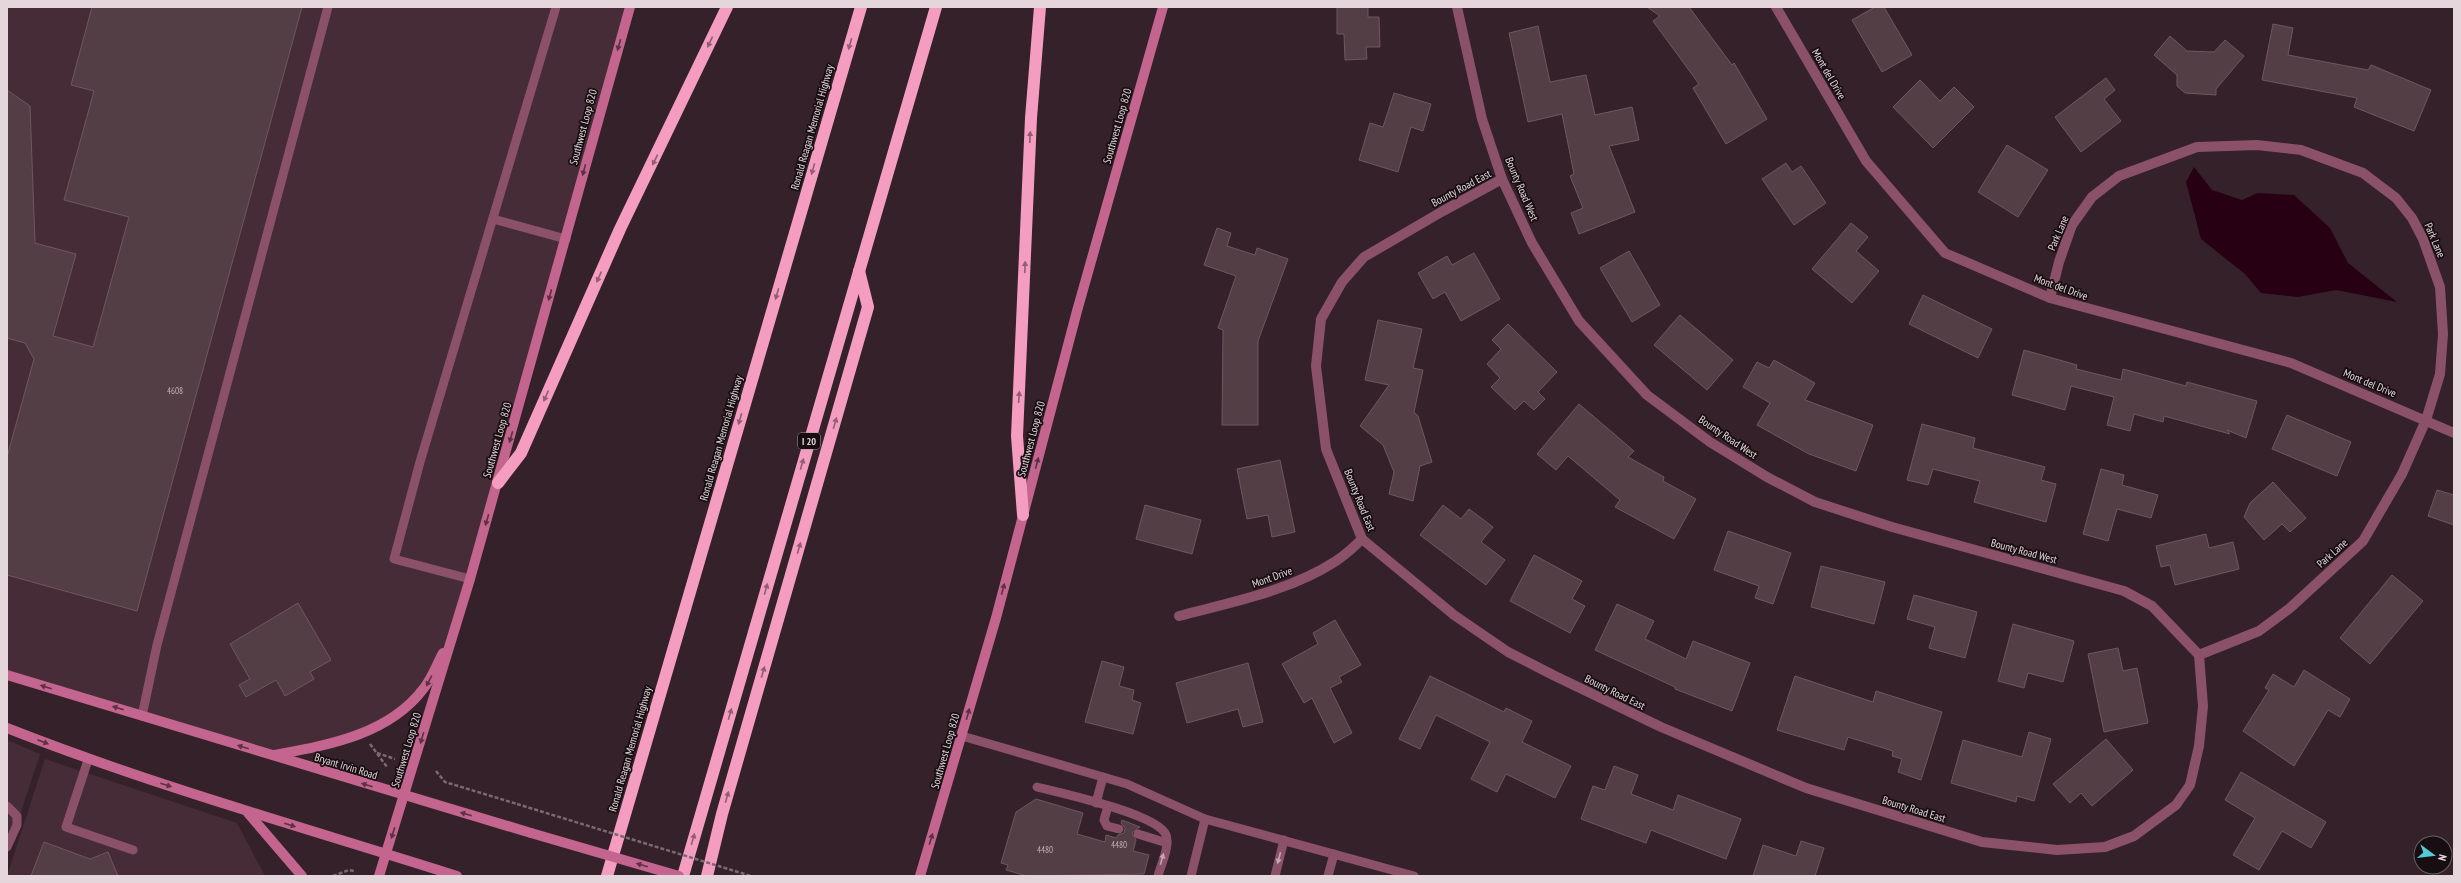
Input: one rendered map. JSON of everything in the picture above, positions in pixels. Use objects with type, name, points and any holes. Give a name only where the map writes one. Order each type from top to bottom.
[{"type":"highway","points":[[498,483],[521,453],[617,236],[727,7]]},
{"type":"highway","name":"Ronald Reagan Memorial Highway","points":[[606,876],[861,7]]},
{"type":"highway","name":"I 20","points":[[683,876],[936,7]]},
{"type":"highway","points":[[1023,515],[1017,436],[1031,118],[1040,7]]},
{"type":"highway","points":[[707,876],[722,814],[868,307],[859,270]]},
{"type":"highway","points":[[600,876],[614,848]]},
{"type":"main road","name":"Southwest Loop 820","points":[[379,876],[454,634],[498,483],[630,7]]},
{"type":"main road","name":"Southwest Loop 820","points":[[920,876],[962,736],[1163,7]]},
{"type":"main road","points":[[271,755],[330,745],[355,737],[396,714],[425,688],[454,634]]},
{"type":"main road","name":"Bryant Irvin Road","points":[[7,675],[404,796],[679,876]]},
{"type":"main road","points":[[7,728],[88,760],[456,876]]},
{"type":"main road","points":[[247,811],[302,876]]},
{"type":"street","name":"Bounty Road West","points":[[1456,7],[1482,119],[1502,180],[1532,243],[1578,320],[1647,395],[1710,442],[1768,477],[1815,502],[1892,527],[2124,591],[2152,606],[2199,655]]},
{"type":"street","name":"Mont del Drive","points":[[1776,7],[1866,161],[1945,253],[2050,298],[2291,363],[2454,433]]},
{"type":"street","name":"Park Lane","points":[[2050,298],[2059,262],[2072,225],[2092,196],[2119,176],[2198,147],[2257,145],[2301,150],[2363,173],[2396,198],[2412,218],[2423,238],[2440,287],[2443,334],[2440,374],[2426,420],[2402,474],[2363,541],[2290,608],[2259,630],[2199,655]]},
{"type":"street","name":"Bounty Road East","points":[[1502,180],[1443,211],[1364,257],[1342,282],[1321,319],[1316,366],[1326,449],[1362,539],[1454,615],[1508,652],[1660,727],[1806,788],[1982,842],[2057,850],[2105,848],[2134,836],[2176,805],[2190,785],[2199,746],[2203,706],[2199,655]]},
{"type":"street","name":"Mont Drive","points":[[1179,616],[1249,598],[1305,578],[1337,561],[1362,539]]},
{"type":"lane","points":[[142,716],[157,645],[328,7]]},
{"type":"lane","points":[[470,579],[394,559],[420,462],[556,7]]},
{"type":"lane","points":[[493,219],[566,239]]},
{"type":"lane","points":[[962,736],[1127,784],[1205,819],[1414,876]]},
{"type":"lane","points":[[88,760],[66,828],[133,850]]},
{"type":"lane","points":[[1096,803],[1103,776]]},
{"type":"lane","points":[[1037,787],[1133,813],[1160,825],[1165,834],[1167,843],[1158,876]]},
{"type":"lane","points":[[7,806],[17,816],[17,825],[7,847]]},
{"type":"lane","points":[[1108,806],[1104,820],[1107,826],[1119,829]]},
{"type":"lane","points":[[1190,876],[1205,819]]},
{"type":"lane","points":[[1138,834],[1167,843]]},
{"type":"lane","points":[[1275,876],[1284,840]]},
{"type":"lane","points":[[1328,876],[1334,854]]},
{"type":"lane","points":[[1377,876],[1379,866]]},
{"type":"path","points":[[369,743],[388,766]]},
{"type":"path","points":[[377,753],[395,759]]},
{"type":"path","points":[[436,771],[445,782],[751,876]]},
{"type":"path","points":[[333,876],[349,870],[354,871]]},
{"type":"shaded area","points":[[7,7],[630,7],[454,634],[425,688],[375,727],[271,755],[7,675]]},
{"type":"shaded area","points":[[2194,167],[2212,190],[2242,200],[2258,193],[2294,195],[2330,228],[2348,263],[2397,302],[2336,290],[2298,297],[2261,293],[2245,274],[2201,239],[2186,182]]},
{"type":"shaded area","points":[[7,740],[40,754],[7,855]]},
{"type":"shaded area","points":[[45,759],[237,823],[265,876],[7,876]]},
{"type":"building","points":[[92,7],[302,7],[137,611],[7,575],[7,457],[34,359],[25,343],[7,338],[7,90],[30,106],[35,243],[76,254],[53,336],[93,347],[129,217],[64,200],[94,91],[71,85]]},
{"type":"building","points":[[1337,7],[1368,7],[1368,17],[1379,17],[1380,47],[1366,47],[1367,59],[1345,60],[1344,34],[1337,34]]},
{"type":"building","points":[[1647,7],[1689,7],[1732,65],[1734,63],[1767,119],[1726,144],[1693,88],[1699,84],[1653,21],[1660,16]]},
{"type":"building","points":[[1875,7],[1884,7],[1912,55],[1882,72],[1852,20]]},
{"type":"building","points":[[2273,24],[2293,28],[2288,55],[2368,70],[2371,65],[2431,90],[2414,131],[2354,107],[2357,98],[2262,80]]},
{"type":"building","points":[[1538,26],[1550,82],[1586,75],[1595,115],[1632,107],[1639,140],[1609,146],[1635,212],[1579,234],[1571,213],[1583,208],[1570,176],[1574,174],[1562,114],[1528,122],[1509,33]]},
{"type":"building","points":[[2170,36],[2187,51],[2214,52],[2225,40],[2244,56],[2216,89],[2216,95],[2185,93],[2177,86],[2177,75],[2154,55]]},
{"type":"building","points":[[2106,78],[2115,90],[2104,99],[2121,121],[2081,152],[2055,117]]},
{"type":"building","points":[[1920,80],[1940,101],[1954,87],[1974,107],[1933,148],[1893,107]]},
{"type":"building","points":[[1394,93],[1431,104],[1423,131],[1411,127],[1398,172],[1359,160],[1370,123],[1383,127]]},
{"type":"building","points":[[2007,145],[2048,170],[2018,217],[1978,192]]},
{"type":"building","points":[[1786,163],[1792,172],[1801,166],[1826,203],[1794,225],[1762,179]]},
{"type":"building","points":[[1851,223],[1868,237],[1856,251],[1879,271],[1852,303],[1812,269]]},
{"type":"building","points":[[1217,228],[1231,233],[1227,246],[1255,255],[1257,248],[1288,259],[1258,341],[1258,425],[1222,425],[1223,330],[1218,328],[1236,276],[1204,265]]},
{"type":"building","points":[[1629,251],[1660,305],[1632,322],[1600,268]]},
{"type":"building","points":[[1474,253],[1500,299],[1461,321],[1445,292],[1433,299],[1418,273],[1447,256],[1452,265]]},
{"type":"building","points":[[1923,295],[1992,329],[1978,358],[1909,324]]},
{"type":"building","points":[[1680,315],[1733,360],[1707,390],[1654,345]]},
{"type":"building","points":[[1378,320],[1422,329],[1413,368],[1423,370],[1414,412],[1418,416],[1432,462],[1420,466],[1413,501],[1389,494],[1394,472],[1383,445],[1360,426],[1389,385],[1365,380]]},
{"type":"building","points":[[1508,324],[1557,372],[1538,392],[1545,399],[1534,410],[1524,401],[1515,410],[1491,387],[1500,378],[1487,364],[1501,349],[1492,340]]},
{"type":"building","points":[[2024,350],[2077,365],[2076,369],[2121,380],[2123,369],[2186,386],[2187,382],[2257,401],[2246,438],[2227,430],[2230,434],[2164,416],[2163,422],[2134,414],[2130,431],[2107,425],[2114,397],[2071,386],[2065,410],[2012,395]]},
{"type":"building","points":[[1774,360],[1815,383],[1805,400],[1873,425],[1856,471],[1809,454],[1757,425],[1770,403],[1743,387],[1757,362],[1769,368]]},
{"type":"building","points":[[1579,404],[1634,451],[1628,457],[1664,477],[1663,481],[1696,499],[1674,539],[1615,507],[1620,500],[1568,456],[1556,470],[1537,454]]},
{"type":"building","points":[[2287,415],[2351,442],[2337,476],[2272,449]]},
{"type":"building","points":[[1922,424],[1975,438],[1973,448],[2045,467],[2041,480],[2056,484],[2046,522],[1974,502],[1980,481],[1933,469],[1928,485],[1907,480]]},
{"type":"building","points":[[1280,460],[1295,532],[1272,537],[1268,515],[1247,519],[1237,469]]},
{"type":"building","points":[[2101,469],[2124,475],[2122,485],[2158,495],[2151,518],[2117,509],[2108,541],[2083,534]]},
{"type":"building","points":[[2273,482],[2306,518],[2290,532],[2282,524],[2264,540],[2244,517],[2250,503]]},
{"type":"building","points":[[2437,490],[2454,495],[2454,525],[2428,516]]},
{"type":"building","points":[[1145,505],[1201,520],[1192,554],[1136,539]]},
{"type":"building","points":[[1443,505],[1461,519],[1469,509],[1493,527],[1481,542],[1505,560],[1486,585],[1420,535]]},
{"type":"building","points":[[1728,531],[1791,553],[1773,604],[1755,598],[1759,586],[1714,570]]},
{"type":"building","points":[[2206,534],[2209,548],[2233,542],[2239,569],[2175,585],[2170,565],[2161,567],[2156,546]]},
{"type":"building","points":[[1534,555],[1582,581],[1572,599],[1585,606],[1570,633],[1510,601]]},
{"type":"building","points":[[1821,566],[1885,582],[1874,624],[1811,607]]},
{"type":"building","points":[[2392,575],[2423,601],[2370,664],[2340,638]]},
{"type":"building","points":[[1914,595],[1977,612],[1965,658],[1929,648],[1935,627],[1907,619]]},
{"type":"building","points":[[298,603],[331,660],[310,672],[314,679],[285,696],[276,680],[246,697],[239,685],[250,679],[230,644]]},
{"type":"building","points":[[1617,604],[1654,621],[1645,639],[1686,659],[1693,641],[1750,663],[1732,711],[1675,689],[1675,687],[1595,650]]},
{"type":"building","points":[[1335,620],[1361,665],[1339,677],[1342,682],[1330,688],[1352,733],[1334,743],[1312,698],[1304,703],[1282,664],[1318,644],[1313,633]]},
{"type":"building","points":[[2013,624],[2074,641],[2063,682],[2028,673],[2024,688],[1998,681]]},
{"type":"building","points":[[2118,648],[2123,671],[2137,668],[2148,723],[2104,732],[2088,654]]},
{"type":"building","points":[[1102,661],[1124,667],[1119,686],[1134,690],[1132,700],[1141,703],[1133,734],[1085,722]]},
{"type":"building","points":[[1248,663],[1263,722],[1243,727],[1238,709],[1187,723],[1176,683]]},
{"type":"building","points":[[2304,670],[2350,699],[2340,717],[2328,710],[2294,766],[2243,731],[2269,690],[2265,688],[2273,674],[2294,687]]},
{"type":"building","points":[[1430,676],[1504,712],[1506,708],[1532,721],[1522,742],[1571,766],[1555,798],[1506,774],[1497,792],[1471,779],[1490,742],[1436,715],[1420,749],[1399,739]]},
{"type":"building","points":[[1795,676],[1873,702],[1876,691],[1942,712],[1921,780],[1898,772],[1902,759],[1892,756],[1893,751],[1848,737],[1844,750],[1777,730]]},
{"type":"building","points":[[2029,732],[2051,739],[2034,801],[2017,796],[2016,802],[1951,783],[1963,740],[2022,757]]},
{"type":"building","points":[[2106,739],[2133,770],[2092,806],[2081,793],[2070,803],[2053,784]]},
{"type":"building","points":[[1614,766],[1638,775],[1631,794],[1673,810],[1678,795],[1741,819],[1726,859],[1651,830],[1646,843],[1581,819],[1593,786],[1605,790]]},
{"type":"building","points":[[2241,772],[2326,822],[2311,848],[2282,831],[2259,870],[2233,855],[2255,818],[2225,800]]},
{"type":"building","points":[[1036,799],[1083,813],[1077,834],[1105,842],[1106,835],[1116,838],[1118,835],[1124,833],[1125,828],[1121,823],[1122,820],[1140,827],[1132,833],[1136,840],[1133,851],[1149,855],[1144,874],[1027,876],[1006,870],[1008,865],[1001,863],[1016,812]]},
{"type":"building","points":[[1801,841],[1824,848],[1815,876],[1753,876],[1763,845],[1796,856]]},
{"type":"building","points":[[44,842],[90,859],[108,852],[118,876],[31,876]]}]
